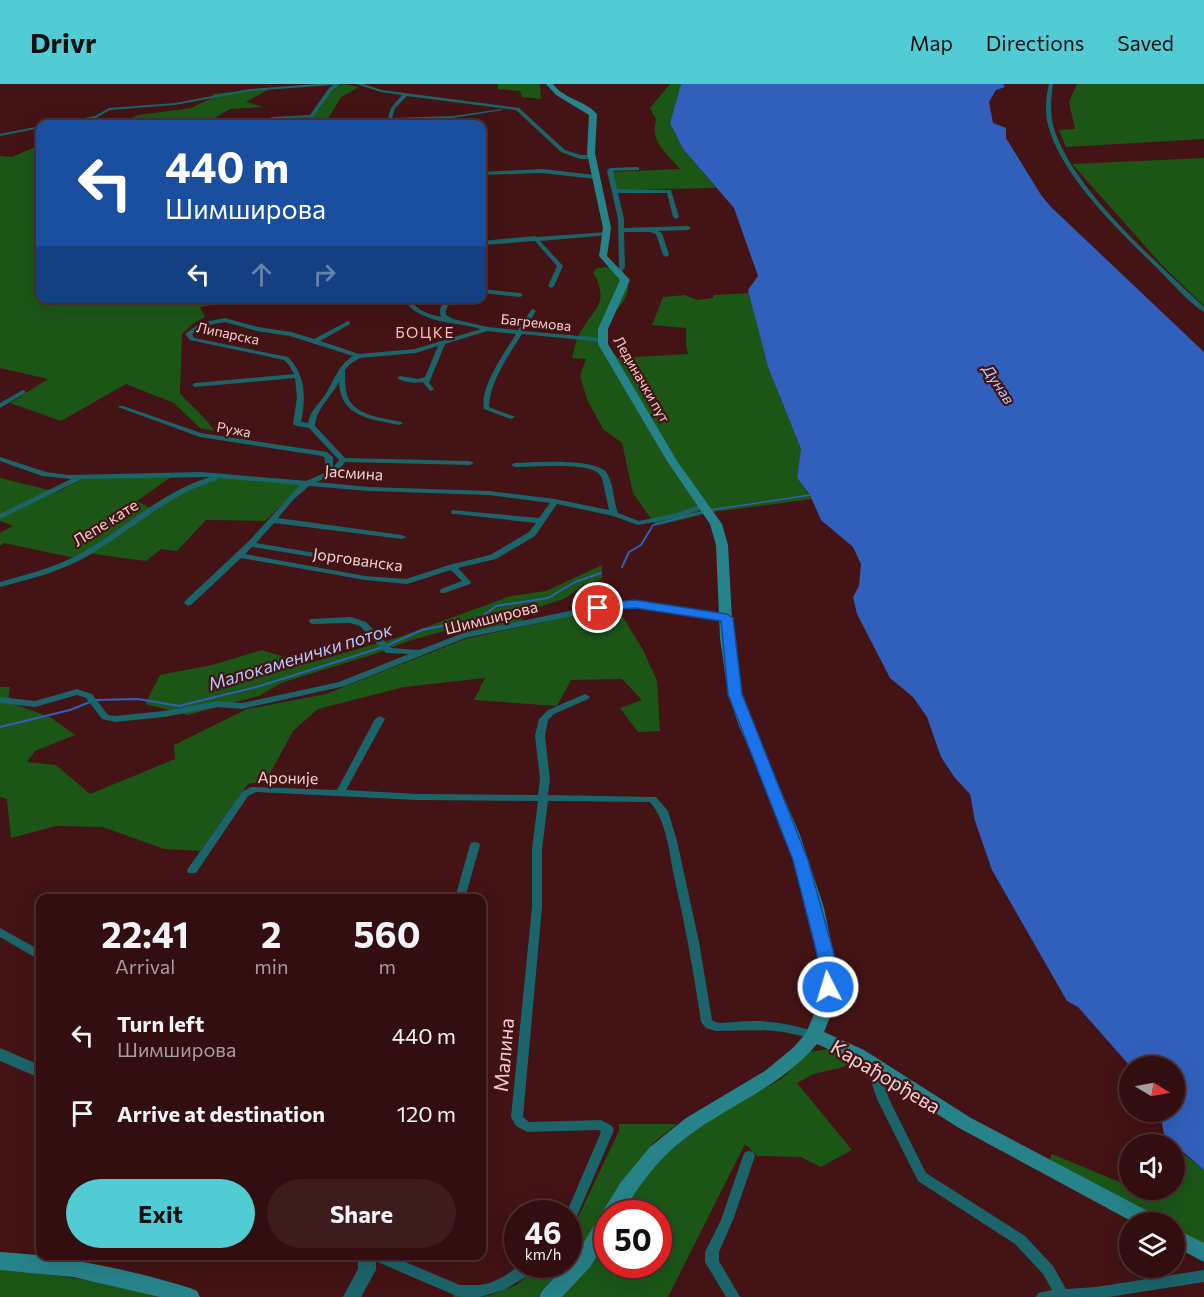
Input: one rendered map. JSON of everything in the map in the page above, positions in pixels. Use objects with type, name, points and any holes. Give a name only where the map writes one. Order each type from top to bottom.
[{"type":"main road","points":[[549,84],[555,91],[582,105],[593,114],[592,155],[607,234],[603,256],[618,272]]},
{"type":"main road","name":"Лединачки пут","points":[[618,272],[623,276],[625,282],[604,325],[602,340],[605,350],[672,460],[719,530],[727,618]]},
{"type":"main road","name":"Карађорђева","points":[[727,618],[735,694],[801,860],[826,954],[827,1000],[821,1023],[814,1035],[880,1068],[965,1123],[1131,1212]]},
{"type":"main road","points":[[620,1200],[632,1180],[658,1149],[692,1122],[775,1076],[795,1058],[814,1035]]},
{"type":"main road","points":[[1185,1242],[1204,1253]]},
{"type":"main road","points":[[549,1297],[583,1261],[594,1243]]},
{"type":"main road","points":[[0,1261],[32,1262],[97,1271],[190,1297]]},
{"type":"street","points":[[78,120],[96,117],[109,109],[166,105],[250,90],[335,84]]},
{"type":"street","points":[[269,120],[311,116],[331,89],[339,84]]},
{"type":"street","points":[[358,84],[381,91],[513,108],[522,112],[563,151],[580,157],[592,155]]},
{"type":"street","points":[[1051,84],[1048,101],[1052,130],[1067,163],[1100,205],[1204,310]]},
{"type":"street","points":[[390,120],[393,108],[406,94]]},
{"type":"street","points":[[415,120],[513,108]]},
{"type":"street","points":[[0,135],[36,128]]},
{"type":"street","points":[[618,272],[622,268],[622,230],[610,170],[637,169]]},
{"type":"street","points":[[486,174],[542,171],[596,177]]},
{"type":"street","points":[[615,191],[669,191],[676,217]]},
{"type":"street","points":[[622,230],[687,228]]},
{"type":"street","points":[[646,230],[662,234],[666,255]]},
{"type":"street","points":[[486,243],[607,234]]},
{"type":"street","points":[[535,238],[560,266],[551,286]]},
{"type":"street","points":[[486,291],[520,295]]},
{"type":"street","points":[[382,306],[389,303]]},
{"type":"street","points":[[407,303],[414,308],[452,321],[487,329]]},
{"type":"street","points":[[446,303],[442,316],[452,321]]},
{"type":"street","points":[[511,417],[491,411],[486,408],[484,402],[490,385],[533,310]]},
{"type":"street","name":"Липарска","points":[[298,376],[292,362],[286,358],[192,339],[188,334],[202,324],[225,320],[315,341],[359,356]]},
{"type":"street","points":[[315,341],[348,323]]},
{"type":"street","name":"Багремова","points":[[359,356],[404,353],[442,344],[487,329],[602,340]]},
{"type":"street","points":[[431,389],[427,385],[427,379],[442,344]]},
{"type":"street","points":[[311,426],[318,406],[326,398],[342,370],[352,359],[359,356]]},
{"type":"street","points":[[342,370],[343,393],[347,403],[361,413],[399,423]]},
{"type":"street","points":[[195,385],[298,376],[301,407],[297,424],[311,426],[343,460],[470,463]]},
{"type":"street","points":[[400,378],[417,381],[427,379]]},
{"type":"street","points":[[0,406],[23,393]]},
{"type":"street","name":"Ружа","points":[[122,407],[200,435],[324,454],[329,457],[329,470],[332,473]]},
{"type":"street","name":"Јасмина","points":[[0,459],[54,476],[80,478],[189,474],[310,482],[369,489],[489,493],[555,501],[646,523],[706,510]]},
{"type":"street","points":[[188,603],[250,544],[287,503],[310,482],[332,473],[343,460]]},
{"type":"street","points":[[515,465],[597,467],[604,474],[615,514]]},
{"type":"street","name":"Лепе кате","points":[[0,585],[58,567],[86,554],[186,488],[203,480],[222,476]]},
{"type":"street","points":[[0,517],[80,478]]},
{"type":"street","name":"Јоргованска","points":[[239,555],[402,582],[490,558],[532,534],[555,501]]},
{"type":"street","points":[[455,513],[542,521]]},
{"type":"street","points":[[273,520],[402,537]]},
{"type":"street","points":[[250,544],[375,565]]},
{"type":"street","points":[[444,591],[468,582],[452,567]]},
{"type":"street","name":"Шимширова","points":[[0,700],[35,704],[77,693],[89,696],[105,717],[115,719],[164,714],[217,704],[242,706],[342,684],[463,636],[598,608],[635,604],[727,618]]},
{"type":"street","points":[[313,621],[351,620],[363,624],[384,647],[421,652]]},
{"type":"street","name":"Малина","points":[[578,1200],[608,1130],[601,1125],[527,1126],[520,1123],[517,1117],[537,907],[537,849],[545,779],[540,736],[544,719],[550,712],[585,697]]},
{"type":"street","name":"Ароније","points":[[192,870],[244,794],[249,791],[260,788],[339,793],[380,719]]},
{"type":"street","points":[[339,793],[417,797],[653,799],[663,811],[672,841],[694,942],[707,1022],[717,1028],[754,1024],[780,1026],[814,1035]]},
{"type":"street","points":[[461,894],[475,845]]},
{"type":"street","points":[[0,932],[36,953]]},
{"type":"street","points":[[0,1054],[36,1070]]},
{"type":"street","points":[[880,1068],[876,1078],[883,1100],[922,1177],[1020,1240],[1048,1270],[1062,1295]]},
{"type":"street","points":[[733,1297],[712,1262],[712,1252],[727,1220],[749,1156]]},
{"type":"street","points":[[388,1260],[459,1291],[481,1291],[503,1286],[514,1278]]},
{"type":"street","points":[[352,1297],[367,1263]]},
{"type":"street","points":[[1042,1297],[1115,1290],[1204,1276]]},
{"type":"green space","points":[[344,84],[359,87],[341,97],[327,120],[272,120],[312,115],[339,86]]},
{"type":"green space","points":[[498,84],[540,84],[541,99],[522,97],[520,91],[498,89]]},
{"type":"green space","points":[[670,84],[681,84],[670,123],[683,149],[716,188],[612,190],[607,172],[680,169],[665,153],[655,135],[656,120],[650,108]]},
{"type":"green space","points":[[1077,84],[1204,84],[1204,139],[1066,147],[1059,130],[1075,129],[1069,102]]},
{"type":"green space","points":[[271,88],[246,102],[263,107],[230,109],[212,120],[131,118],[138,115],[191,108],[212,98],[213,94]]},
{"type":"green space","points":[[36,147],[36,303],[222,303],[200,307],[205,317],[182,334],[180,393],[214,431],[200,428],[174,403],[126,384],[61,421],[10,403],[48,379],[0,368],[0,156],[12,157]]},
{"type":"green space","points":[[1204,158],[1204,306],[1162,265],[1072,164]]},
{"type":"green space","points":[[608,267],[617,272],[623,271],[628,282],[627,294],[610,318],[604,335],[618,358],[688,354],[686,328],[652,325],[663,297],[685,295],[697,300],[713,298],[714,295],[749,293],[768,367],[801,449],[797,478],[812,499],[714,512],[656,526],[633,493],[622,443],[603,429],[587,399],[580,376],[586,359],[572,358],[579,334],[599,304],[600,291],[593,272],[597,268]]},
{"type":"green space","points":[[232,475],[307,481],[265,521],[206,520],[177,551],[161,549],[146,561],[87,553],[75,558],[4,543],[0,546],[0,533],[13,526],[0,521],[0,478],[57,492],[82,479],[111,476],[171,477],[137,501],[154,510],[206,479]]},
{"type":"green space","points":[[602,565],[602,579],[583,585],[566,598],[522,613],[523,621],[463,633],[451,629],[408,641],[381,652],[281,683],[259,696],[188,715],[145,704],[160,675],[212,665],[262,650],[306,664],[396,638],[511,596],[546,591]]},
{"type":"green space","points":[[605,609],[618,609],[643,650],[657,681],[660,731],[638,732],[620,708],[642,700],[622,679],[571,680],[557,706],[474,700],[485,678],[404,687],[318,709],[293,731],[266,781],[248,784],[200,851],[164,849],[103,827],[56,826],[11,838],[7,799],[0,797],[0,687],[10,687],[8,702],[50,717],[75,735],[35,751],[27,762],[56,765],[90,794],[175,759],[174,745],[247,709],[326,694],[465,639]]},
{"type":"green space","points":[[828,1049],[852,1062],[843,1067],[814,1074],[797,1083],[852,1150],[821,1167],[801,1157],[757,1156],[745,1144],[668,1297],[560,1297],[575,1278],[582,1278],[582,1268],[594,1253],[594,1278],[672,1278],[672,1200],[628,1200],[664,1153],[718,1115],[781,1079],[810,1052]]},
{"type":"green space","points":[[619,1124],[677,1124],[653,1143],[616,1200],[594,1200],[594,1234],[582,1253],[582,1209],[619,1131]]},
{"type":"green space","points":[[1052,1154],[1119,1182],[1119,1198],[1049,1162]]},
{"type":"green space","points":[[1185,1155],[1204,1170],[1204,1244],[1185,1234],[1185,1212],[1146,1212],[1122,1200],[1185,1200]]},
{"type":"green space","points":[[0,1270],[26,1271],[152,1290],[171,1297],[0,1297]]},
{"type":"green space","points":[[525,1278],[557,1278],[538,1297],[479,1297],[516,1285]]},
{"type":"green space","points":[[453,1294],[479,1297],[453,1297]]},
{"type":"water","name":"Дунав","points":[[681,84],[1003,84],[1005,87],[996,90],[989,102],[993,123],[1006,128],[1006,138],[1041,195],[1204,352],[1204,1170],[1185,1153],[1185,1134],[1164,1134],[1162,1122],[1185,1122],[1185,1056],[1121,1056],[1078,1007],[1067,1001],[992,870],[975,821],[970,794],[955,778],[941,757],[927,717],[913,697],[890,678],[857,614],[853,597],[859,586],[861,564],[853,547],[821,520],[810,495],[797,478],[801,449],[768,367],[748,290],[758,276],[734,208],[683,149],[670,123]]},
{"type":"waterway","name":"Малокаменички поток","points":[[711,510],[810,495]]},
{"type":"waterway","name":"Малокаменички поток","points":[[649,532],[653,525],[703,512]]},
{"type":"waterway","name":"Малокаменички поток","points":[[622,567],[629,552],[641,545],[650,530]]},
{"type":"waterway","name":"Малокаменички поток","points":[[388,645],[422,630],[480,618],[496,606],[548,598],[575,582],[601,573]]},
{"type":"waterway","name":"Малокаменички поток","points":[[95,700],[138,699],[179,706],[260,686],[383,647]]},
{"type":"waterway","name":"Малокаменички поток","points":[[0,727],[70,710],[90,702]]},
{"type":"district","name":"БОЦКЕ","points":[[425,332]]},
{"type":"route","points":[[598,608],[635,604],[727,618],[728,645],[735,694],[801,860],[826,954],[828,987]]}]
